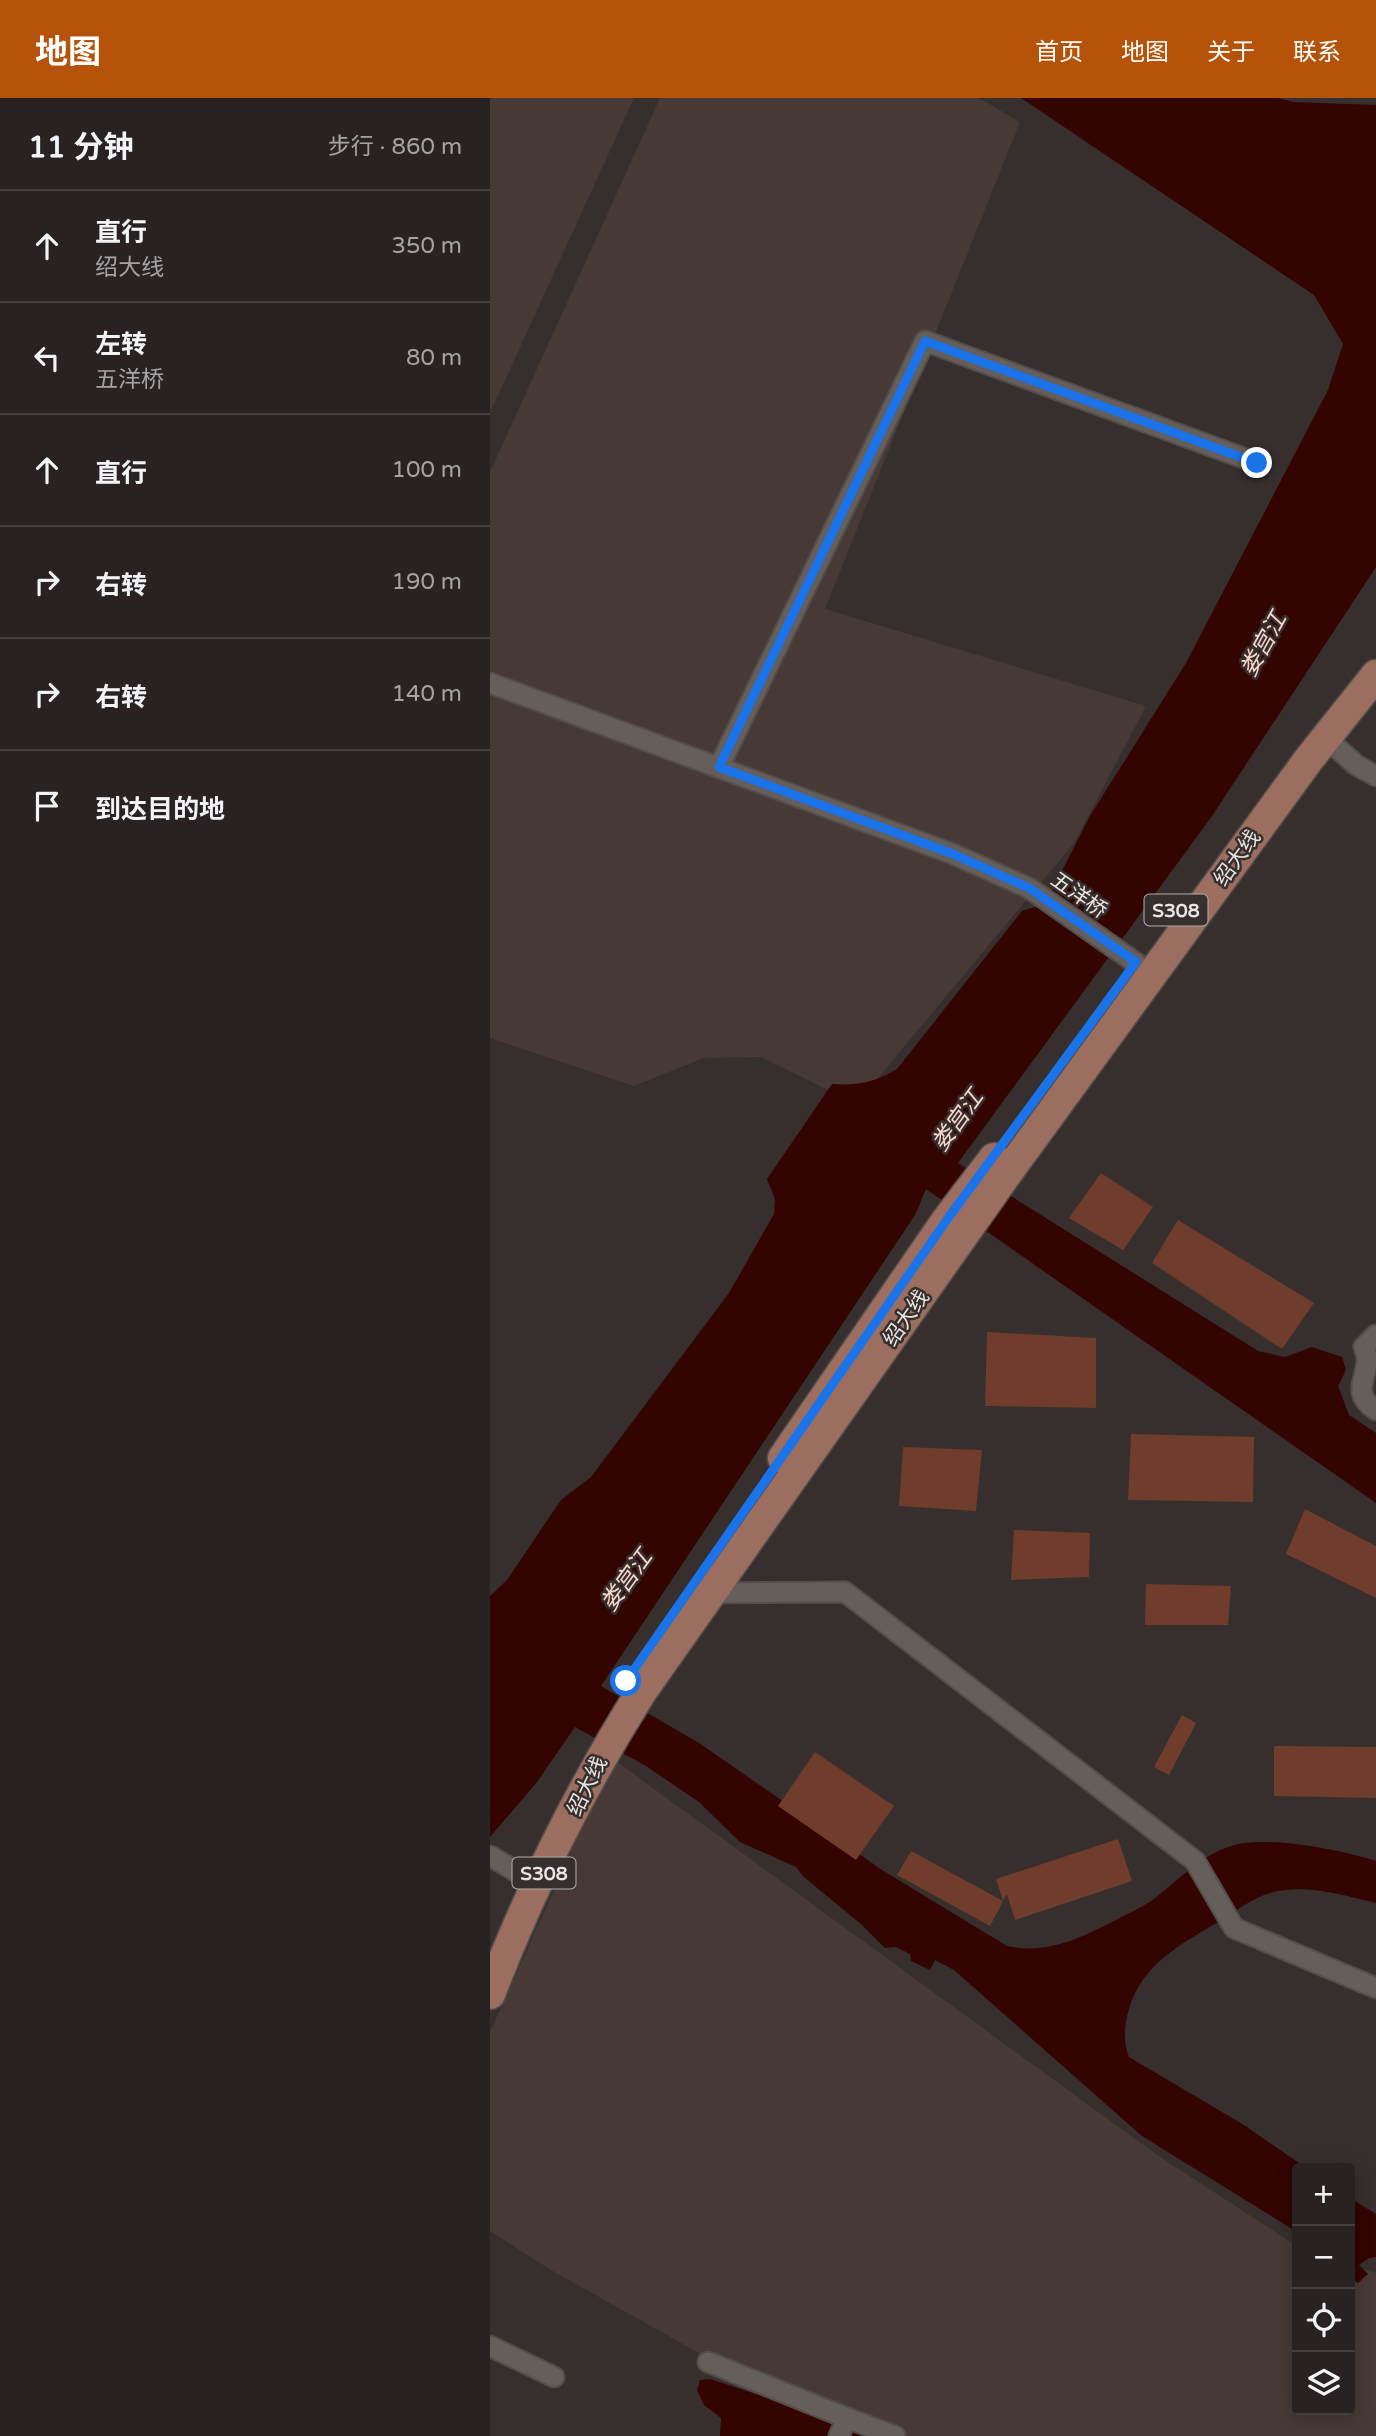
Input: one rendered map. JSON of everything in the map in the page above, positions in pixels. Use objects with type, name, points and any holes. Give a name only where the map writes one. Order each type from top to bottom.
[{"type":"main road","name":"绍大线","points":[[991,1179],[1124,954],[1376,652]]},
{"type":"main road","name":"绍大线","points":[[490,1957],[522,1875],[634,1686],[991,1179],[1325,737],[1376,675]]},
{"type":"main road","name":"绍大线","points":[[634,1686],[712,1593],[956,1227]]},
{"type":"main road","name":"绍大线","points":[[490,1994],[595,1748]]},
{"type":"street","points":[[719,767],[925,341],[1257,463]]},
{"type":"street","name":"五洋桥","points":[[490,683],[953,854],[1029,888],[1124,954]]},
{"type":"street","points":[[1325,737],[1356,765],[1376,775]]},
{"type":"street","points":[[1376,1335],[1364,1347],[1370,1362],[1361,1393],[1365,1402],[1376,1410]]},
{"type":"street","points":[[712,1593],[845,1592],[1195,1861],[1234,1928],[1376,1988]]},
{"type":"street","points":[[490,1856],[522,1875]]},
{"type":"street","points":[[490,2346],[554,2377]]},
{"type":"street","points":[[708,2362],[844,2425],[895,2436]]},
{"type":"shaded area","points":[[490,98],[634,98],[490,413]]},
{"type":"shaded area","points":[[660,98],[979,98],[1020,122],[825,609],[1146,706],[1074,843],[872,1085],[826,1089],[761,1057],[704,1058],[634,1086],[490,1038],[490,472]]},
{"type":"shaded area","points":[[613,1759],[1160,2157],[1292,2243],[1292,2415],[1355,2415],[1355,2267],[1376,2273],[1376,2436],[896,2436],[715,2362],[551,2270],[490,2231],[490,2032]]},
{"type":"water","name":"娄宫江","points":[[1021,98],[1278,98],[1293,102],[1376,105],[1376,567],[1212,816],[958,1163],[1258,1351],[1285,1357],[1312,1347],[1342,1357],[1346,1370],[1338,1386],[1349,1415],[1376,1433],[1376,1503],[926,1189],[915,1215],[601,1686],[699,1743],[882,1870],[1007,1946],[1051,1946],[1091,1932],[1151,1901],[1204,1859],[1239,1844],[1290,1843],[1376,1861],[1376,1903],[1337,1894],[1296,1889],[1263,1896],[1164,1957],[1143,1980],[1127,2015],[1125,2039],[1129,2057],[1244,2125],[1299,2163],[1292,2163],[1292,2229],[1142,2136],[954,1970],[935,1960],[930,1970],[911,1961],[910,1954],[896,1947],[885,1948],[796,1867],[740,1842],[699,1802],[646,1766],[575,1727],[537,1782],[490,1837],[490,1596],[507,1580],[561,1500],[591,1477],[729,1293],[774,1214],[775,1199],[767,1179],[832,1084],[866,1082],[897,1069],[1022,911],[1045,904],[1090,816],[1186,663],[1328,390],[1343,344],[1314,295]]},
{"type":"water","points":[[1355,2201],[1376,2214],[1376,2257],[1359,2265],[1368,2274],[1358,2283],[1355,2281]]},
{"type":"water","points":[[710,2379],[883,2436],[720,2436],[721,2418],[704,2405],[697,2390],[700,2380]]},
{"type":"building","points":[[1101,1173],[1153,1207],[1123,1250],[1069,1218]]},
{"type":"building","points":[[1178,1220],[1314,1303],[1282,1349],[1152,1263]]},
{"type":"building","points":[[987,1332],[1096,1338],[1096,1408],[985,1406]]},
{"type":"building","points":[[1131,1434],[1254,1437],[1253,1502],[1128,1500]]},
{"type":"building","points":[[903,1447],[982,1450],[976,1511],[899,1506]]},
{"type":"building","points":[[1305,1509],[1376,1546],[1376,1598],[1286,1554]]},
{"type":"building","points":[[1014,1530],[1090,1533],[1089,1577],[1011,1580]]},
{"type":"building","points":[[1146,1584],[1231,1586],[1228,1625],[1145,1625]]},
{"type":"building","points":[[1182,1715],[1196,1723],[1169,1775],[1154,1767]]},
{"type":"building","points":[[1274,1746],[1376,1747],[1376,1798],[1274,1796]]},
{"type":"building","points":[[815,1752],[894,1806],[856,1860],[778,1806]]},
{"type":"building","points":[[1118,1839],[1132,1881],[1015,1920],[1007,1894],[1003,1901],[996,1879]]},
{"type":"building","points":[[911,1851],[1003,1901],[990,1926],[897,1875]]},
{"type":"route","points":[[626,1681],[946,1221],[1136,962],[1029,888],[953,854],[719,767],[925,341],[1257,463]]}]
